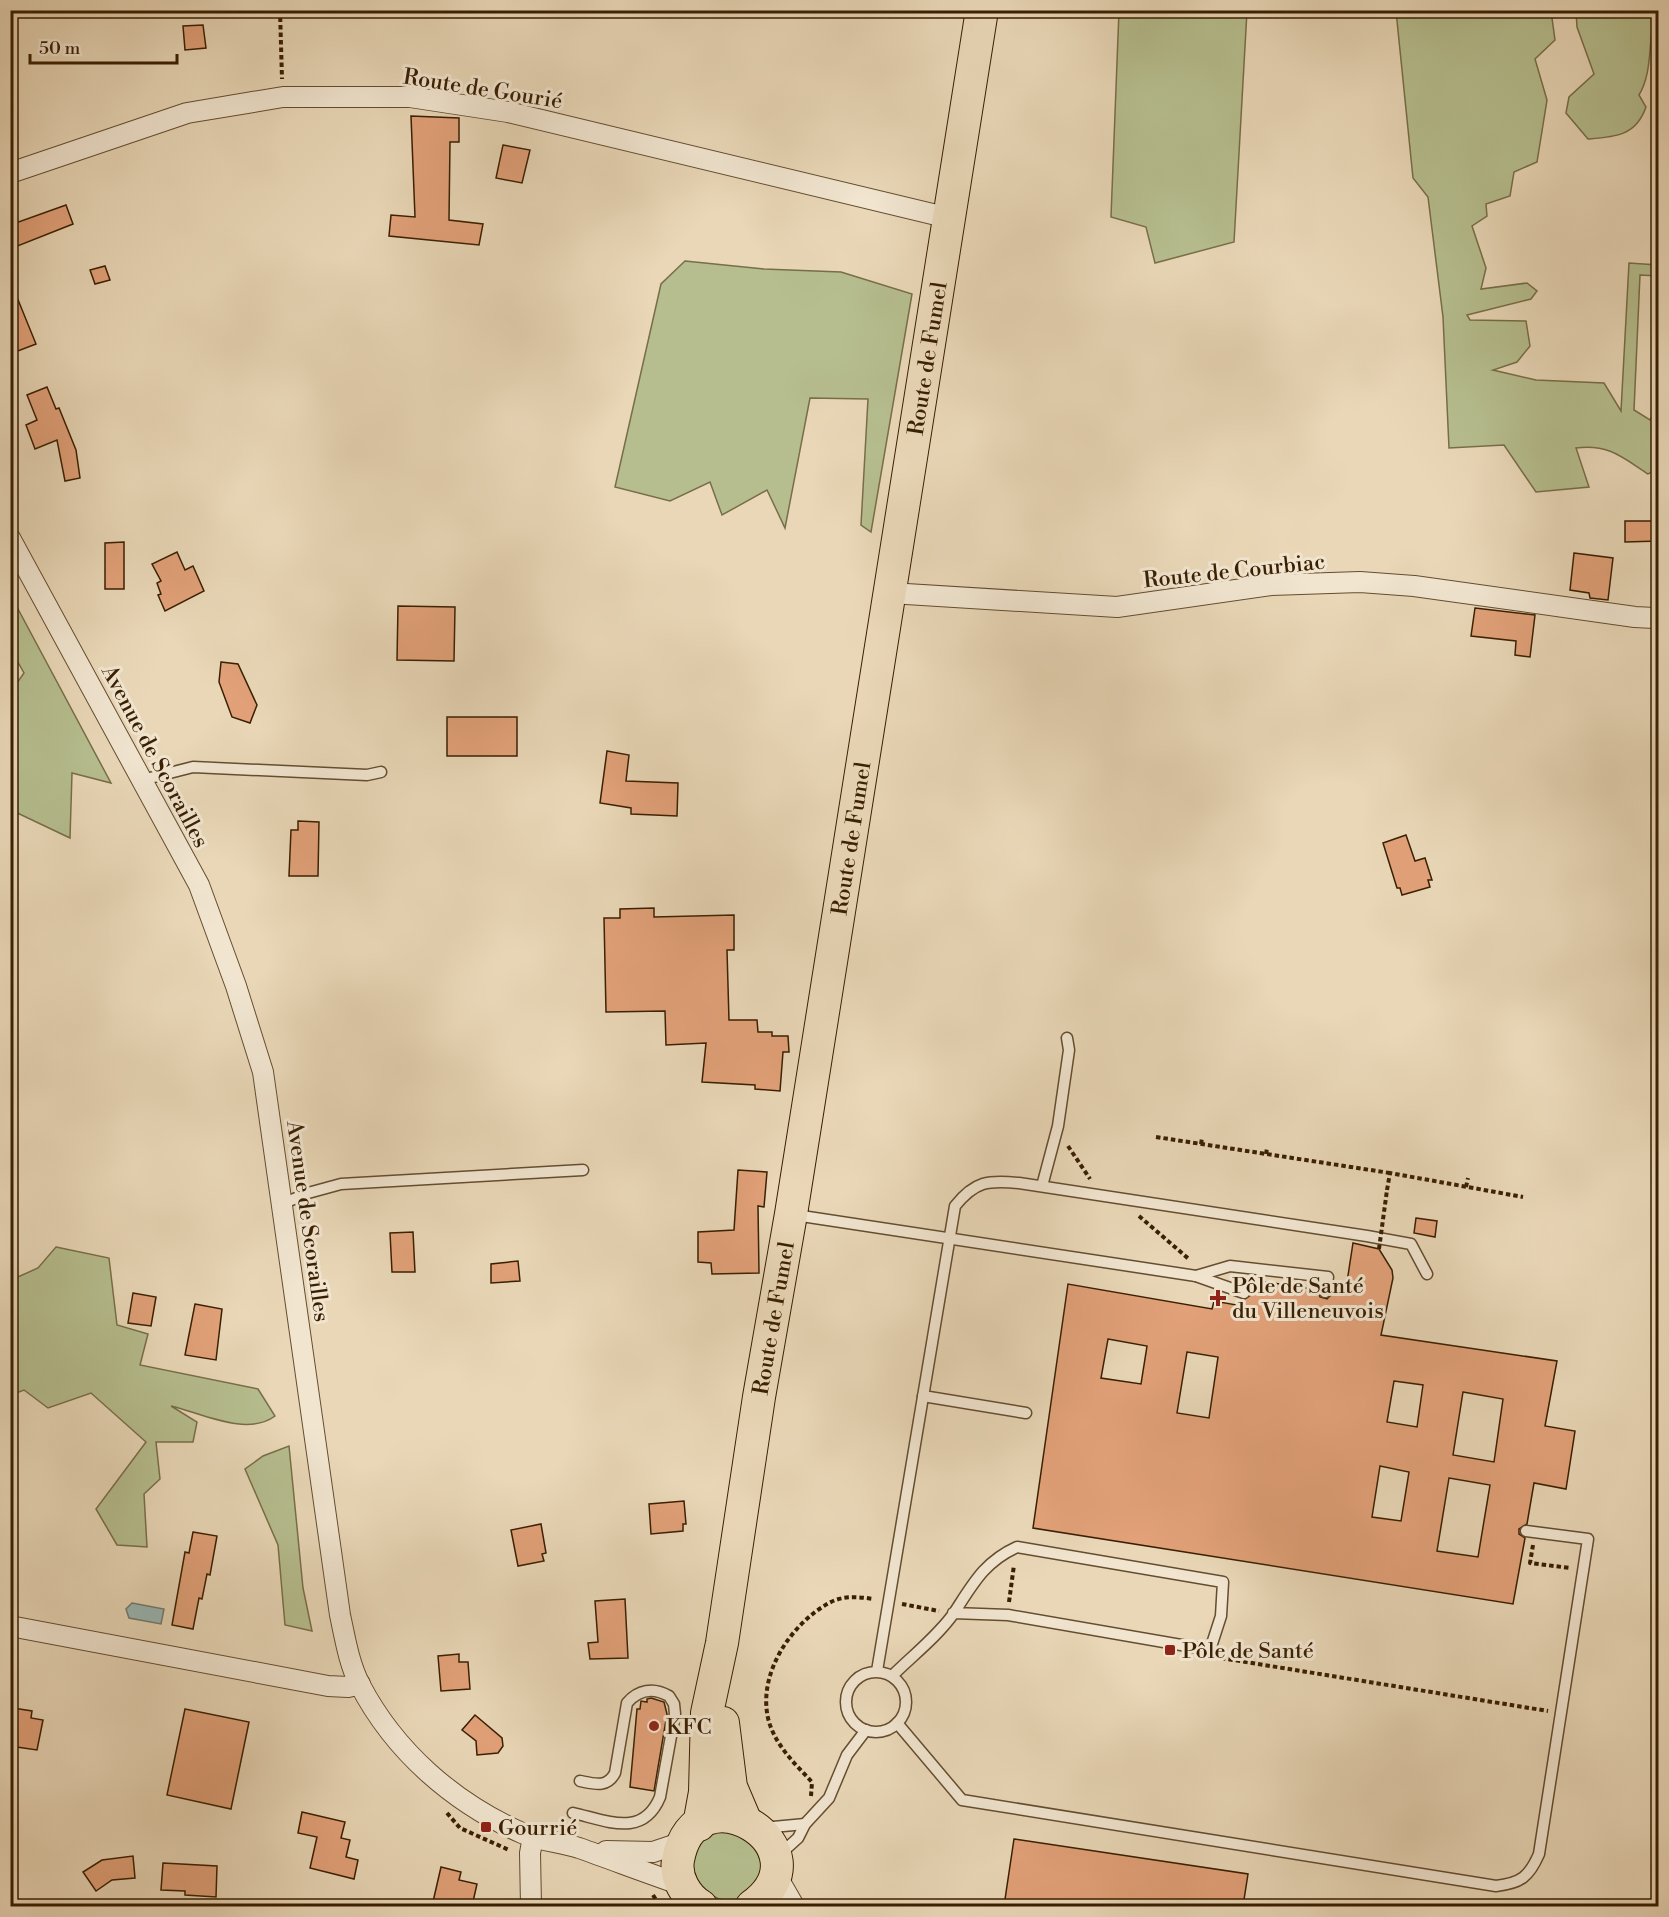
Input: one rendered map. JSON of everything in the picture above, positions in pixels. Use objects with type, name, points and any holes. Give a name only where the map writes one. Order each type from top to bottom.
[{"type":"main road","name":"Route de Fumel","points":[[693,1900],[678,1860],[691,1834],[705,1792],[707,1713],[717,1665],[791,1214],[982,10]]},
{"type":"main road","name":"Route de Fumel","points":[[717,1665],[730,1787],[752,1824],[772,1848],[775,1866]]},
{"type":"main road","points":[[691,1834],[713,1818],[729,1816],[752,1824]]},
{"type":"main road","points":[[762,1905],[770,1889],[775,1866]]},
{"type":"street","name":"Route de Gourié","points":[[10,173],[188,113],[283,97],[410,98],[508,112],[949,218]]},
{"type":"street","name":"Avenue de Scorailles","points":[[10,538],[199,885],[236,986],[263,1072],[340,1615],[347,1647],[360,1684],[383,1721],[411,1754],[452,1794],[488,1817],[532,1837],[576,1848],[626,1853],[652,1852],[691,1834]]},
{"type":"street","name":"Route de Courbiac","points":[[890,593],[1117,607],[1271,585],[1360,582],[1414,586],[1657,618]]},
{"type":"street","points":[[10,1626],[328,1686],[348,1687],[360,1684]]},
{"type":"street","points":[[531,1906],[532,1837]]},
{"type":"street","name":"Avenue de Scorailles","points":[[576,1848],[693,1900]]},
{"type":"street","points":[[775,1866],[794,1906]]},
{"type":"lane","points":[[142,780],[193,767],[367,775],[381,772]]},
{"type":"lane","points":[[1042,1186],[1058,1126],[1069,1050],[1067,1038]]},
{"type":"lane","points":[[282,1204],[308,1193],[341,1184],[584,1170]]},
{"type":"lane","points":[[877,1671],[955,1206],[969,1188],[994,1181],[1042,1186],[1411,1244],[1427,1274]]},
{"type":"lane","points":[[791,1214],[1196,1276],[1244,1293]]},
{"type":"lane","points":[[1196,1276],[1230,1266],[1328,1277],[1325,1292]]},
{"type":"lane","points":[[923,1396],[1026,1413]]},
{"type":"lane","points":[[897,1723],[962,1800],[1496,1886],[1514,1884],[1531,1872],[1539,1854],[1588,1539],[1531,1532]]},
{"type":"lane","points":[[892,1676],[953,1613],[964,1593],[999,1556],[1017,1547],[1222,1582],[1221,1616],[1210,1650],[1008,1615],[953,1613]]},
{"type":"lane","points":[[877,1671],[892,1676],[904,1690],[905,1708],[897,1723],[883,1731],[866,1730],[851,1719],[846,1701],[847,1692],[859,1677],[877,1671]]},
{"type":"lane","points":[[573,1814],[625,1824],[635,1823],[649,1816],[655,1809],[660,1797],[675,1714],[674,1704],[669,1696],[648,1690],[631,1698],[627,1703],[615,1773],[611,1780],[607,1784],[580,1781]]},
{"type":"lane","points":[[775,1866],[798,1838],[805,1824],[829,1798],[847,1755],[866,1730]]},
{"type":"lane","points":[[752,1824],[805,1824]]},
{"type":"path","points":[[280,10],[283,97]]},
{"type":"path","points":[[1156,1137],[1390,1173],[1523,1197]]},
{"type":"path","points":[[1201,1144],[1202,1138]]},
{"type":"path","points":[[1266,1154],[1267,1148]]},
{"type":"path","points":[[1379,1249],[1390,1173]]},
{"type":"path","points":[[1466,1187],[1468,1178]]},
{"type":"path","points":[[1531,1532],[1530,1563],[1573,1569],[1571,1580]]},
{"type":"path","points":[[1008,1615],[1017,1547]]},
{"type":"path","points":[[791,1823],[812,1794],[812,1782],[779,1745],[768,1718],[768,1689],[773,1664],[805,1621],[830,1602],[850,1597],[889,1601],[953,1613]]},
{"type":"path","points":[[1214,1659],[1549,1711],[1551,1700]]},
{"type":"green space","points":[[1119,11],[1247,11],[1234,242],[1155,263],[1146,227],[1111,217]]},
{"type":"green space","points":[[1396,11],[1551,11],[1555,40],[1535,59],[1547,100],[1537,162],[1514,172],[1510,196],[1486,204],[1487,216],[1472,226],[1486,268],[1481,289],[1527,283],[1537,291],[1531,299],[1467,315],[1470,320],[1526,321],[1530,346],[1517,362],[1493,370],[1536,380],[1604,383],[1621,411],[1629,263],[1658,265],[1658,276],[1640,275],[1634,410],[1650,420],[1658,404],[1658,469],[1648,474],[1615,453],[1598,448],[1576,448],[1589,487],[1536,492],[1504,445],[1449,448],[1443,317],[1428,197],[1413,178]]},
{"type":"green space","points":[[1576,11],[1656,11],[1647,75],[1639,95],[1646,107],[1637,124],[1616,136],[1588,139],[1566,113],[1569,97],[1594,74],[1577,27]]},
{"type":"green space","points":[[685,261],[764,269],[841,272],[912,294],[871,532],[861,525],[868,399],[810,398],[785,528],[767,490],[722,515],[710,482],[670,501],[615,487],[661,284]]},
{"type":"green space","points":[[10,594],[111,783],[72,773],[70,838],[11,810],[11,675],[17,683],[24,673],[11,650]]},
{"type":"green space","points":[[56,1247],[109,1258],[117,1325],[148,1334],[140,1365],[258,1389],[275,1416],[264,1422],[238,1424],[171,1406],[197,1422],[193,1442],[156,1442],[160,1479],[144,1494],[147,1547],[117,1545],[96,1509],[146,1442],[91,1393],[48,1408],[24,1390],[11,1395],[11,1280],[38,1268]]},
{"type":"green space","points":[[289,1446],[303,1588],[312,1631],[285,1625],[278,1545],[245,1469],[263,1456]]},
{"type":"green space","points":[[720,1830],[753,1839],[764,1871],[745,1898],[732,1901],[718,1899],[698,1880],[693,1867],[694,1853],[703,1840]]},
{"type":"water","points":[[132,1603],[164,1609],[161,1624],[129,1618],[126,1609]]},
{"type":"building","points":[[203,25],[206,48],[185,50],[183,26]]},
{"type":"building","points":[[411,116],[459,118],[459,142],[450,142],[449,220],[483,224],[479,245],[389,236],[391,215],[415,217]]},
{"type":"building","points":[[503,145],[530,150],[522,183],[496,178]]},
{"type":"building","points":[[66,205],[73,224],[10,249],[10,225]]},
{"type":"building","points":[[105,266],[110,280],[95,284],[90,270]]},
{"type":"building","points":[[10,280],[36,344],[10,354]]},
{"type":"building","points":[[47,387],[56,409],[59,408],[76,450],[80,478],[65,481],[57,440],[35,449],[26,425],[37,420],[27,395]]},
{"type":"building","points":[[1625,521],[1659,521],[1659,541],[1625,542]]},
{"type":"building","points":[[124,542],[124,589],[105,589],[105,543]]},
{"type":"building","points":[[177,552],[185,570],[193,566],[204,591],[165,611],[158,595],[161,594],[157,583],[161,581],[152,564]]},
{"type":"building","points":[[1574,553],[1613,558],[1608,600],[1590,598],[1589,593],[1570,590]]},
{"type":"building","points":[[398,606],[455,607],[454,661],[397,660]]},
{"type":"building","points":[[1475,608],[1535,615],[1530,657],[1515,655],[1516,641],[1471,636]]},
{"type":"building","points":[[221,662],[238,664],[257,705],[250,723],[232,717],[219,682]]},
{"type":"building","points":[[447,717],[517,717],[517,756],[447,756]]},
{"type":"building","points":[[607,751],[629,755],[626,781],[678,783],[677,816],[631,814],[631,808],[600,803]]},
{"type":"building","points":[[298,821],[319,822],[318,876],[289,876],[291,830],[298,830]]},
{"type":"building","points":[[1406,835],[1415,861],[1425,858],[1432,880],[1428,880],[1430,887],[1402,895],[1400,888],[1397,888],[1383,843]]},
{"type":"building","points":[[654,908],[654,917],[734,915],[734,950],[727,950],[729,1020],[757,1020],[758,1032],[772,1032],[772,1036],[788,1036],[789,1052],[783,1052],[780,1091],[755,1089],[755,1085],[702,1082],[706,1043],[666,1045],[665,1011],[606,1012],[604,918],[620,918],[620,909]]},
{"type":"building","points":[[738,1170],[767,1172],[764,1207],[758,1206],[759,1273],[712,1274],[711,1263],[698,1262],[698,1232],[734,1230]]},
{"type":"building","points":[[1416,1218],[1437,1221],[1435,1237],[1414,1233]]},
{"type":"building","points":[[413,1232],[415,1272],[392,1272],[390,1233]]},
{"type":"building","name":"Pôle de Santé du Villeneuvois","points":[[1353,1243],[1379,1249],[1392,1270],[1393,1278],[1381,1335],[1557,1361],[1545,1426],[1575,1431],[1566,1489],[1534,1483],[1527,1524],[1519,1529],[1519,1534],[1525,1538],[1513,1604],[1033,1528],[1068,1284],[1212,1309],[1214,1301],[1242,1306],[1243,1300],[1251,1295],[1250,1289],[1245,1286],[1247,1279],[1318,1290],[1320,1297],[1327,1299],[1333,1293],[1345,1295]],"holes":[[[1108,1339],[1147,1346],[1141,1384],[1101,1378]],[[1187,1352],[1218,1357],[1209,1418],[1177,1413]],[[1394,1381],[1423,1385],[1417,1427],[1387,1422]],[[1463,1392],[1503,1399],[1494,1462],[1453,1455]],[[1380,1466],[1409,1472],[1401,1521],[1372,1517]],[[1449,1478],[1490,1485],[1478,1557],[1437,1551]]]},
{"type":"building","points":[[518,1261],[520,1281],[491,1283],[491,1264]]},
{"type":"building","points":[[133,1293],[156,1297],[151,1326],[128,1323]]},
{"type":"building","points":[[195,1304],[222,1309],[216,1360],[185,1355]]},
{"type":"building","points":[[684,1501],[686,1524],[683,1524],[683,1531],[651,1534],[649,1504]]},
{"type":"building","points":[[541,1524],[546,1553],[542,1554],[544,1561],[518,1566],[511,1530]]},
{"type":"building","points":[[193,1532],[217,1536],[210,1575],[207,1574],[202,1599],[199,1598],[193,1629],[172,1625],[185,1552],[189,1553]]},
{"type":"building","points":[[625,1599],[628,1658],[590,1659],[588,1643],[598,1642],[595,1601]]},
{"type":"building","points":[[459,1654],[459,1662],[468,1662],[470,1689],[441,1691],[438,1656]]},
{"type":"building","name":"KFC","points":[[647,1699],[664,1702],[667,1714],[654,1791],[630,1787],[637,1709],[640,1709],[641,1701],[647,1702]]},
{"type":"building","points":[[13,1708],[32,1711],[31,1718],[43,1720],[37,1750],[10,1746],[10,1710]]},
{"type":"building","points":[[185,1709],[249,1722],[231,1809],[167,1795]]},
{"type":"building","points":[[475,1715],[502,1738],[503,1746],[498,1753],[477,1755],[476,1741],[462,1730]]},
{"type":"building","points":[[302,1812],[345,1822],[341,1838],[350,1840],[346,1857],[358,1860],[354,1879],[310,1868],[317,1837],[298,1833]]},
{"type":"building","points":[[1014,1839],[1248,1874],[1243,1906],[1004,1906]]},
{"type":"building","points":[[133,1856],[135,1878],[112,1880],[96,1891],[83,1872],[102,1860]]},
{"type":"building","points":[[163,1863],[217,1866],[216,1897],[185,1895],[185,1891],[161,1890]]},
{"type":"building","points":[[441,1867],[461,1872],[459,1880],[477,1884],[472,1906],[432,1906]]},
{"type":"place","name":"Pôle de Santé du Villeneuvois","points":[[1218,1298]]},
{"type":"place","name":"Pôle de Santé","points":[[1170,1650]]},
{"type":"place","name":"KFC","points":[[654,1726]]},
{"type":"place","name":"Gourrié","points":[[486,1827]]}]
